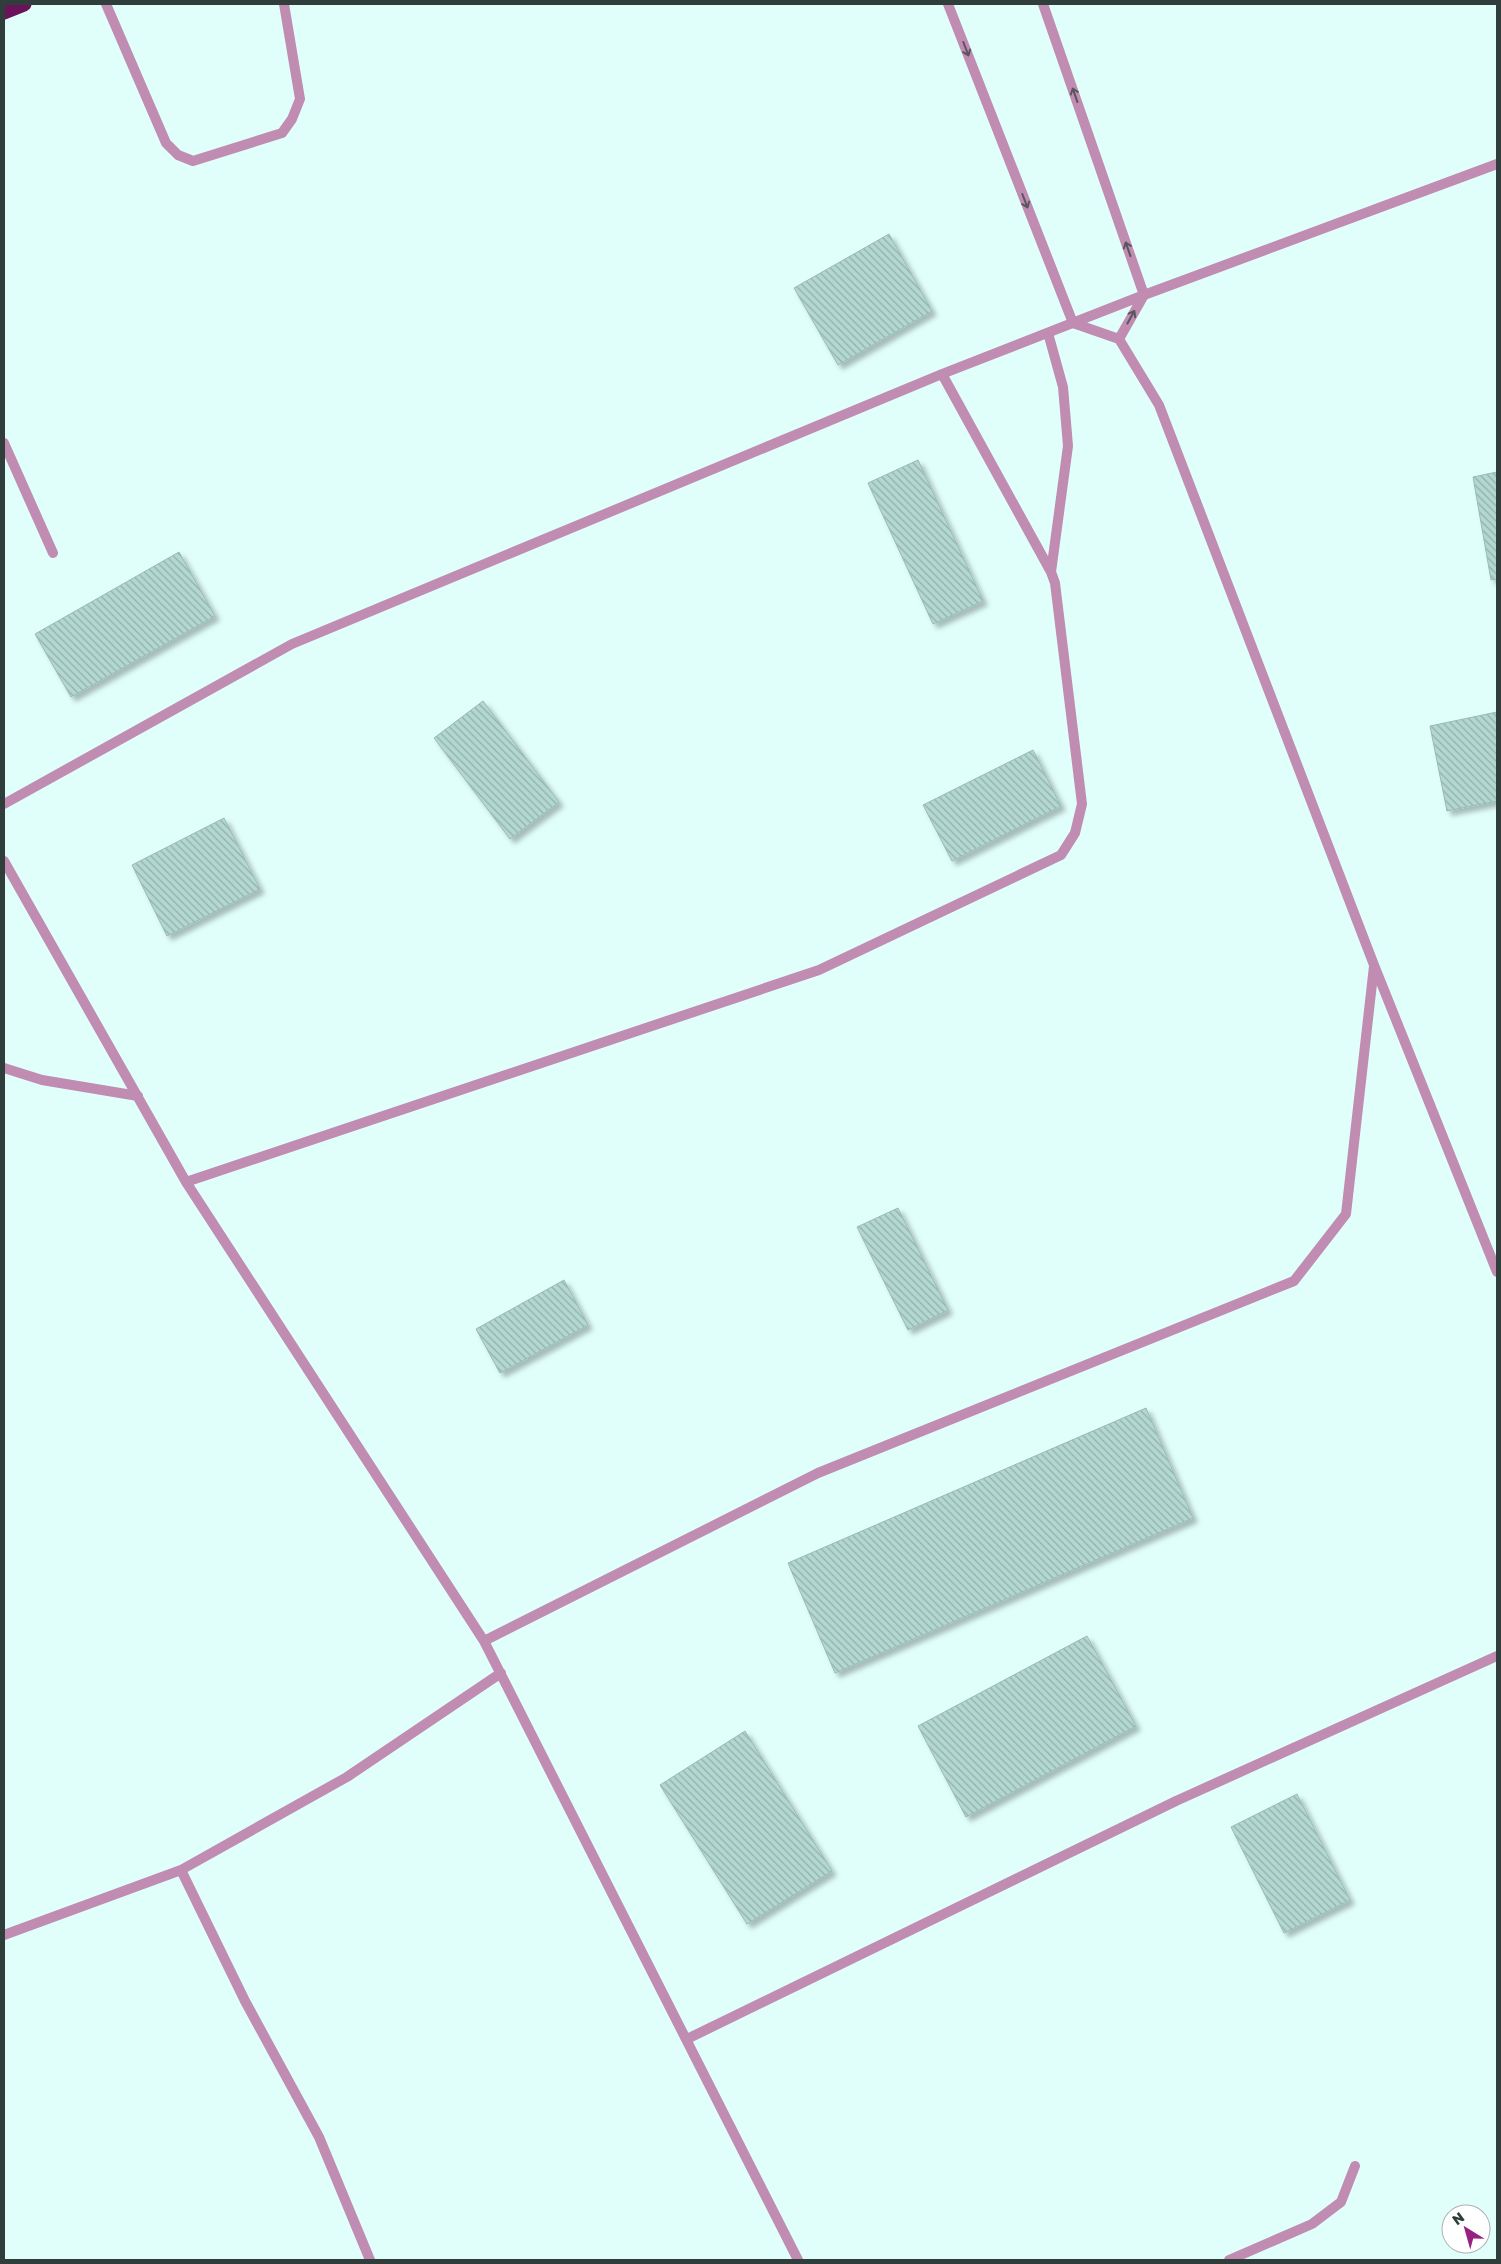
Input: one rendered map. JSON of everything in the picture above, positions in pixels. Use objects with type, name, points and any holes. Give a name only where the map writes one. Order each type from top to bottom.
[{"type":"highway","points":[[4,12],[24,4]]},
{"type":"street","points":[[106,4],[166,143],[178,155],[192,161],[282,133],[292,119],[300,99],[284,4]]},
{"type":"street","points":[[948,4],[1073,323],[1118,339],[1159,405],[1374,965],[1497,1272]]},
{"type":"street","points":[[1043,4],[1144,295],[1118,339]]},
{"type":"street","points":[[4,804],[292,644],[942,374],[1144,295],[1497,164]]},
{"type":"street","points":[[1048,333],[1063,387],[1068,446],[1051,572]]},
{"type":"street","points":[[186,1182],[819,970],[1062,855],[1075,833],[1082,804],[1055,583],[1051,572],[942,374]]},
{"type":"street","points":[[4,443],[52,553]]},
{"type":"street","points":[[4,861],[186,1182],[484,1641],[798,2260]]},
{"type":"street","points":[[484,1641],[818,1473],[1294,1281],[1346,1214],[1374,965]]},
{"type":"street","points":[[4,1068],[42,1080],[138,1096]]},
{"type":"street","points":[[687,2040],[1176,1801],[1497,1656]]},
{"type":"street","points":[[4,1935],[181,1870],[347,1776],[501,1673]]},
{"type":"street","points":[[181,1870],[245,2001],[318,2137],[370,2260]]},
{"type":"street","points":[[1229,2260],[1312,2224],[1319,2219],[1341,2202],[1355,2166]]},
{"type":"building","points":[[889,234],[932,311],[838,365],[794,288]]},
{"type":"building","points":[[918,460],[983,601],[933,624],[868,483]]},
{"type":"building","points":[[1497,472],[1497,579],[1491,580],[1473,477]]},
{"type":"building","points":[[179,552],[215,616],[71,697],[35,634]]},
{"type":"building","points":[[483,701],[559,802],[510,839],[434,738]]},
{"type":"building","points":[[1497,712],[1497,801],[1447,811],[1430,726]]},
{"type":"building","points":[[1033,750],[1061,806],[952,861],[923,805]]},
{"type":"building","points":[[224,818],[260,889],[167,936],[132,865]]},
{"type":"building","points":[[898,1208],[948,1310],[908,1330],[857,1227]]},
{"type":"building","points":[[564,1280],[588,1325],[500,1373],[476,1329]]},
{"type":"building","points":[[1146,1408],[1193,1518],[835,1673],[788,1563]]},
{"type":"building","points":[[1087,1636],[1136,1726],[966,1817],[918,1726]]},
{"type":"building","points":[[745,1731],[832,1871],[747,1924],[660,1785]]},
{"type":"building","points":[[1297,1794],[1350,1900],[1284,1933],[1231,1827]]}]
